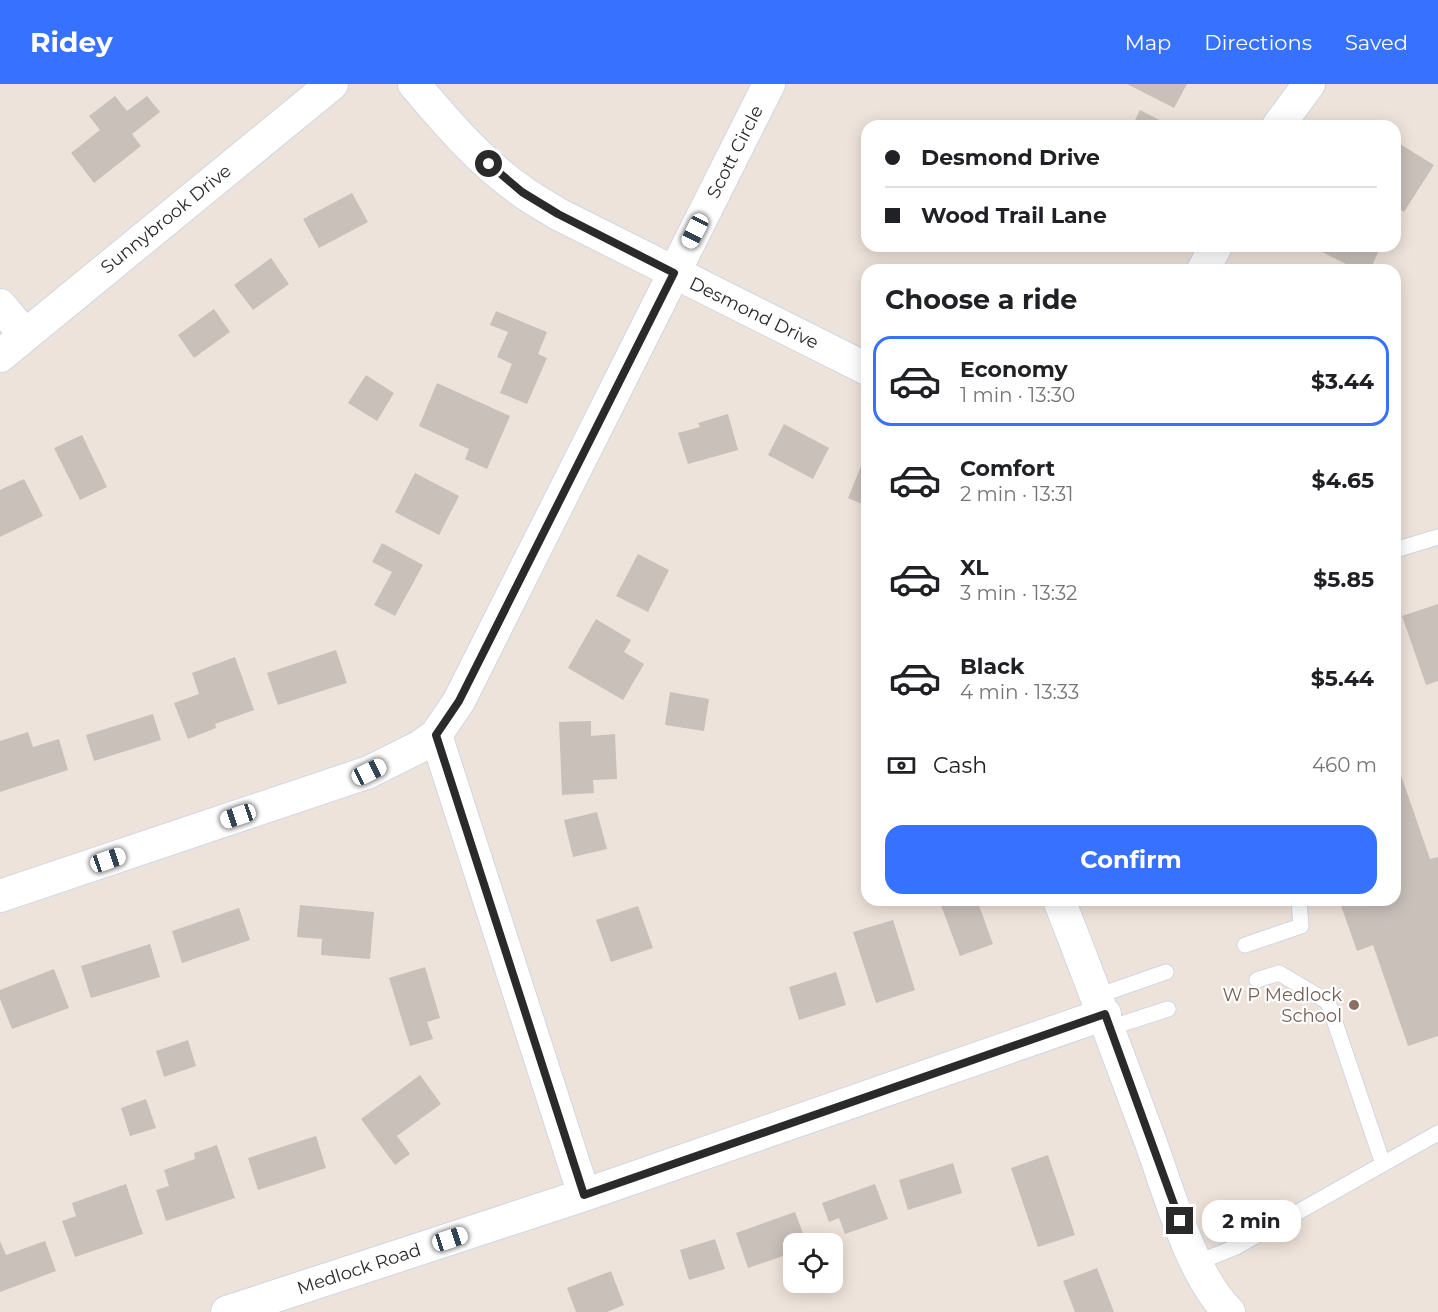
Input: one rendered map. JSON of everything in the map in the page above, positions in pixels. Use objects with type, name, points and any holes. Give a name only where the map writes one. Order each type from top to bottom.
[{"type":"street","name":"Sunnybrook Drive","points":[[0,356],[24,334],[332,84]]},
{"type":"street","name":"Desmond Drive","points":[[414,84],[453,128],[489,164],[522,192],[558,214],[861,366]]},
{"type":"street","name":"Scott Circle","points":[[0,896],[369,772],[418,747],[436,735],[459,701],[770,84]]},
{"type":"street","points":[[1282,120],[1309,84]]},
{"type":"street","points":[[0,305],[24,334]]},
{"type":"street","points":[[436,735],[584,1195]]},
{"type":"street","points":[[1061,906],[1104,1013],[1196,1263],[1221,1304],[1229,1312]]},
{"type":"street","name":"Medlock Road","points":[[227,1312],[584,1195],[1104,1013]]},
{"type":"lane","points":[[1401,548],[1438,537]]},
{"type":"lane","points":[[1245,945],[1301,926],[1299,906]]},
{"type":"lane","points":[[1104,1013],[1166,972]]},
{"type":"lane","points":[[1257,980],[1279,973],[1328,1002],[1383,1164]]},
{"type":"lane","points":[[1104,1013],[1168,1009]]},
{"type":"lane","points":[[1196,1263],[1236,1247],[1438,1133]]},
{"type":"building","points":[[1127,84],[1187,84],[1174,108]]},
{"type":"building","points":[[115,96],[127,111],[147,96],[160,112],[132,134],[141,146],[94,183],[71,153],[100,130],[89,116]]},
{"type":"building","points":[[1140,110],[1159,120],[1135,120]]},
{"type":"building","points":[[1401,145],[1434,165],[1404,212],[1401,210]]},
{"type":"building","points":[[352,193],[368,222],[319,248],[303,219]]},
{"type":"building","points":[[1322,252],[1378,252],[1373,264],[1346,264]]},
{"type":"building","points":[[271,258],[289,284],[253,310],[234,285]]},
{"type":"building","points":[[214,309],[230,332],[194,358],[178,335]]},
{"type":"building","points":[[496,311],[547,332],[538,354],[547,358],[527,404],[500,393],[512,364],[497,357],[508,332],[490,325]]},
{"type":"building","points":[[366,375],[394,393],[377,421],[348,403]]},
{"type":"building","points":[[437,383],[510,416],[487,469],[465,459],[469,449],[419,426]]},
{"type":"building","points":[[728,414],[738,450],[688,464],[678,433],[700,427],[698,423]]},
{"type":"building","points":[[784,424],[829,448],[813,479],[768,455]]},
{"type":"building","points":[[82,435],[107,487],[80,500],[54,448]]},
{"type":"building","points":[[861,466],[861,503],[848,498]]},
{"type":"building","points":[[415,473],[459,496],[439,535],[395,512]]},
{"type":"building","points":[[24,479],[43,516],[0,537],[0,490]]},
{"type":"building","points":[[382,543],[423,565],[395,616],[374,605],[392,572],[372,562]]},
{"type":"building","points":[[638,554],[669,570],[648,612],[616,596]]},
{"type":"building","points":[[1438,604],[1438,681],[1426,685],[1402,616]]},
{"type":"building","points":[[596,619],[631,640],[624,652],[644,664],[623,700],[568,668]]},
{"type":"building","points":[[336,650],[347,683],[278,705],[267,673]]},
{"type":"building","points":[[235,657],[254,710],[215,724],[216,728],[188,739],[174,703],[199,694],[192,673]]},
{"type":"building","points":[[670,692],[709,699],[704,731],[665,725]]},
{"type":"building","points":[[153,714],[161,740],[94,761],[86,735]]},
{"type":"building","points":[[591,721],[591,736],[615,734],[617,779],[593,780],[594,793],[562,795],[559,722]]},
{"type":"building","points":[[28,732],[33,747],[59,739],[68,770],[0,792],[0,741]]},
{"type":"building","points":[[1401,775],[1430,859],[1438,857],[1438,1036],[1408,1046],[1373,945],[1357,951],[1341,906],[1401,906]]},
{"type":"building","points":[[597,812],[607,849],[573,857],[564,820]]},
{"type":"building","points":[[300,905],[374,912],[370,959],[321,955],[322,939],[297,937]]},
{"type":"building","points":[[638,906],[653,948],[611,962],[596,920]]},
{"type":"building","points":[[941,906],[979,906],[993,944],[960,956]]},
{"type":"building","points":[[239,908],[250,940],[182,963],[172,931]]},
{"type":"building","points":[[893,920],[915,990],[876,1003],[853,932]]},
{"type":"building","points":[[150,944],[160,977],[91,998],[81,966]]},
{"type":"building","points":[[425,967],[440,1018],[427,1022],[433,1039],[410,1046],[389,978]]},
{"type":"building","points":[[54,969],[69,1008],[12,1029],[0,999],[0,990]]},
{"type":"building","points":[[836,972],[846,1005],[799,1020],[789,987]]},
{"type":"building","points":[[188,1040],[196,1066],[164,1077],[156,1051]]},
{"type":"building","points":[[420,1075],[441,1104],[397,1136],[410,1154],[395,1165],[361,1119]]},
{"type":"building","points":[[146,1099],[156,1128],[130,1136],[121,1108]]},
{"type":"building","points":[[316,1136],[326,1168],[258,1190],[248,1158]]},
{"type":"building","points":[[217,1145],[235,1198],[166,1221],[156,1190],[169,1186],[164,1170],[195,1159],[194,1153]]},
{"type":"building","points":[[1048,1155],[1075,1235],[1038,1247],[1011,1168]]},
{"type":"building","points":[[953,1163],[962,1193],[908,1210],[899,1180]]},
{"type":"building","points":[[126,1184],[143,1234],[75,1257],[62,1221],[76,1216],[72,1203]]},
{"type":"building","points":[[875,1184],[888,1219],[845,1234],[839,1218],[829,1222],[822,1203]]},
{"type":"building","points":[[795,1212],[803,1233],[783,1233],[783,1256],[748,1268],[736,1233]]},
{"type":"building","points":[[715,1239],[725,1269],[689,1280],[680,1250]]},
{"type":"building","points":[[0,1241],[6,1255],[45,1241],[56,1271],[0,1292]]},
{"type":"building","points":[[1097,1268],[1114,1312],[1075,1312],[1063,1281]]},
{"type":"building","points":[[611,1271],[624,1305],[607,1312],[576,1312],[567,1288]]},
{"type":"place","name":"W P Medlock School","points":[[1354,1005]]},
{"type":"route","points":[[489,164],[522,192],[558,214],[674,273],[459,701],[436,735],[584,1195],[1105,1014],[1180,1221]]}]
